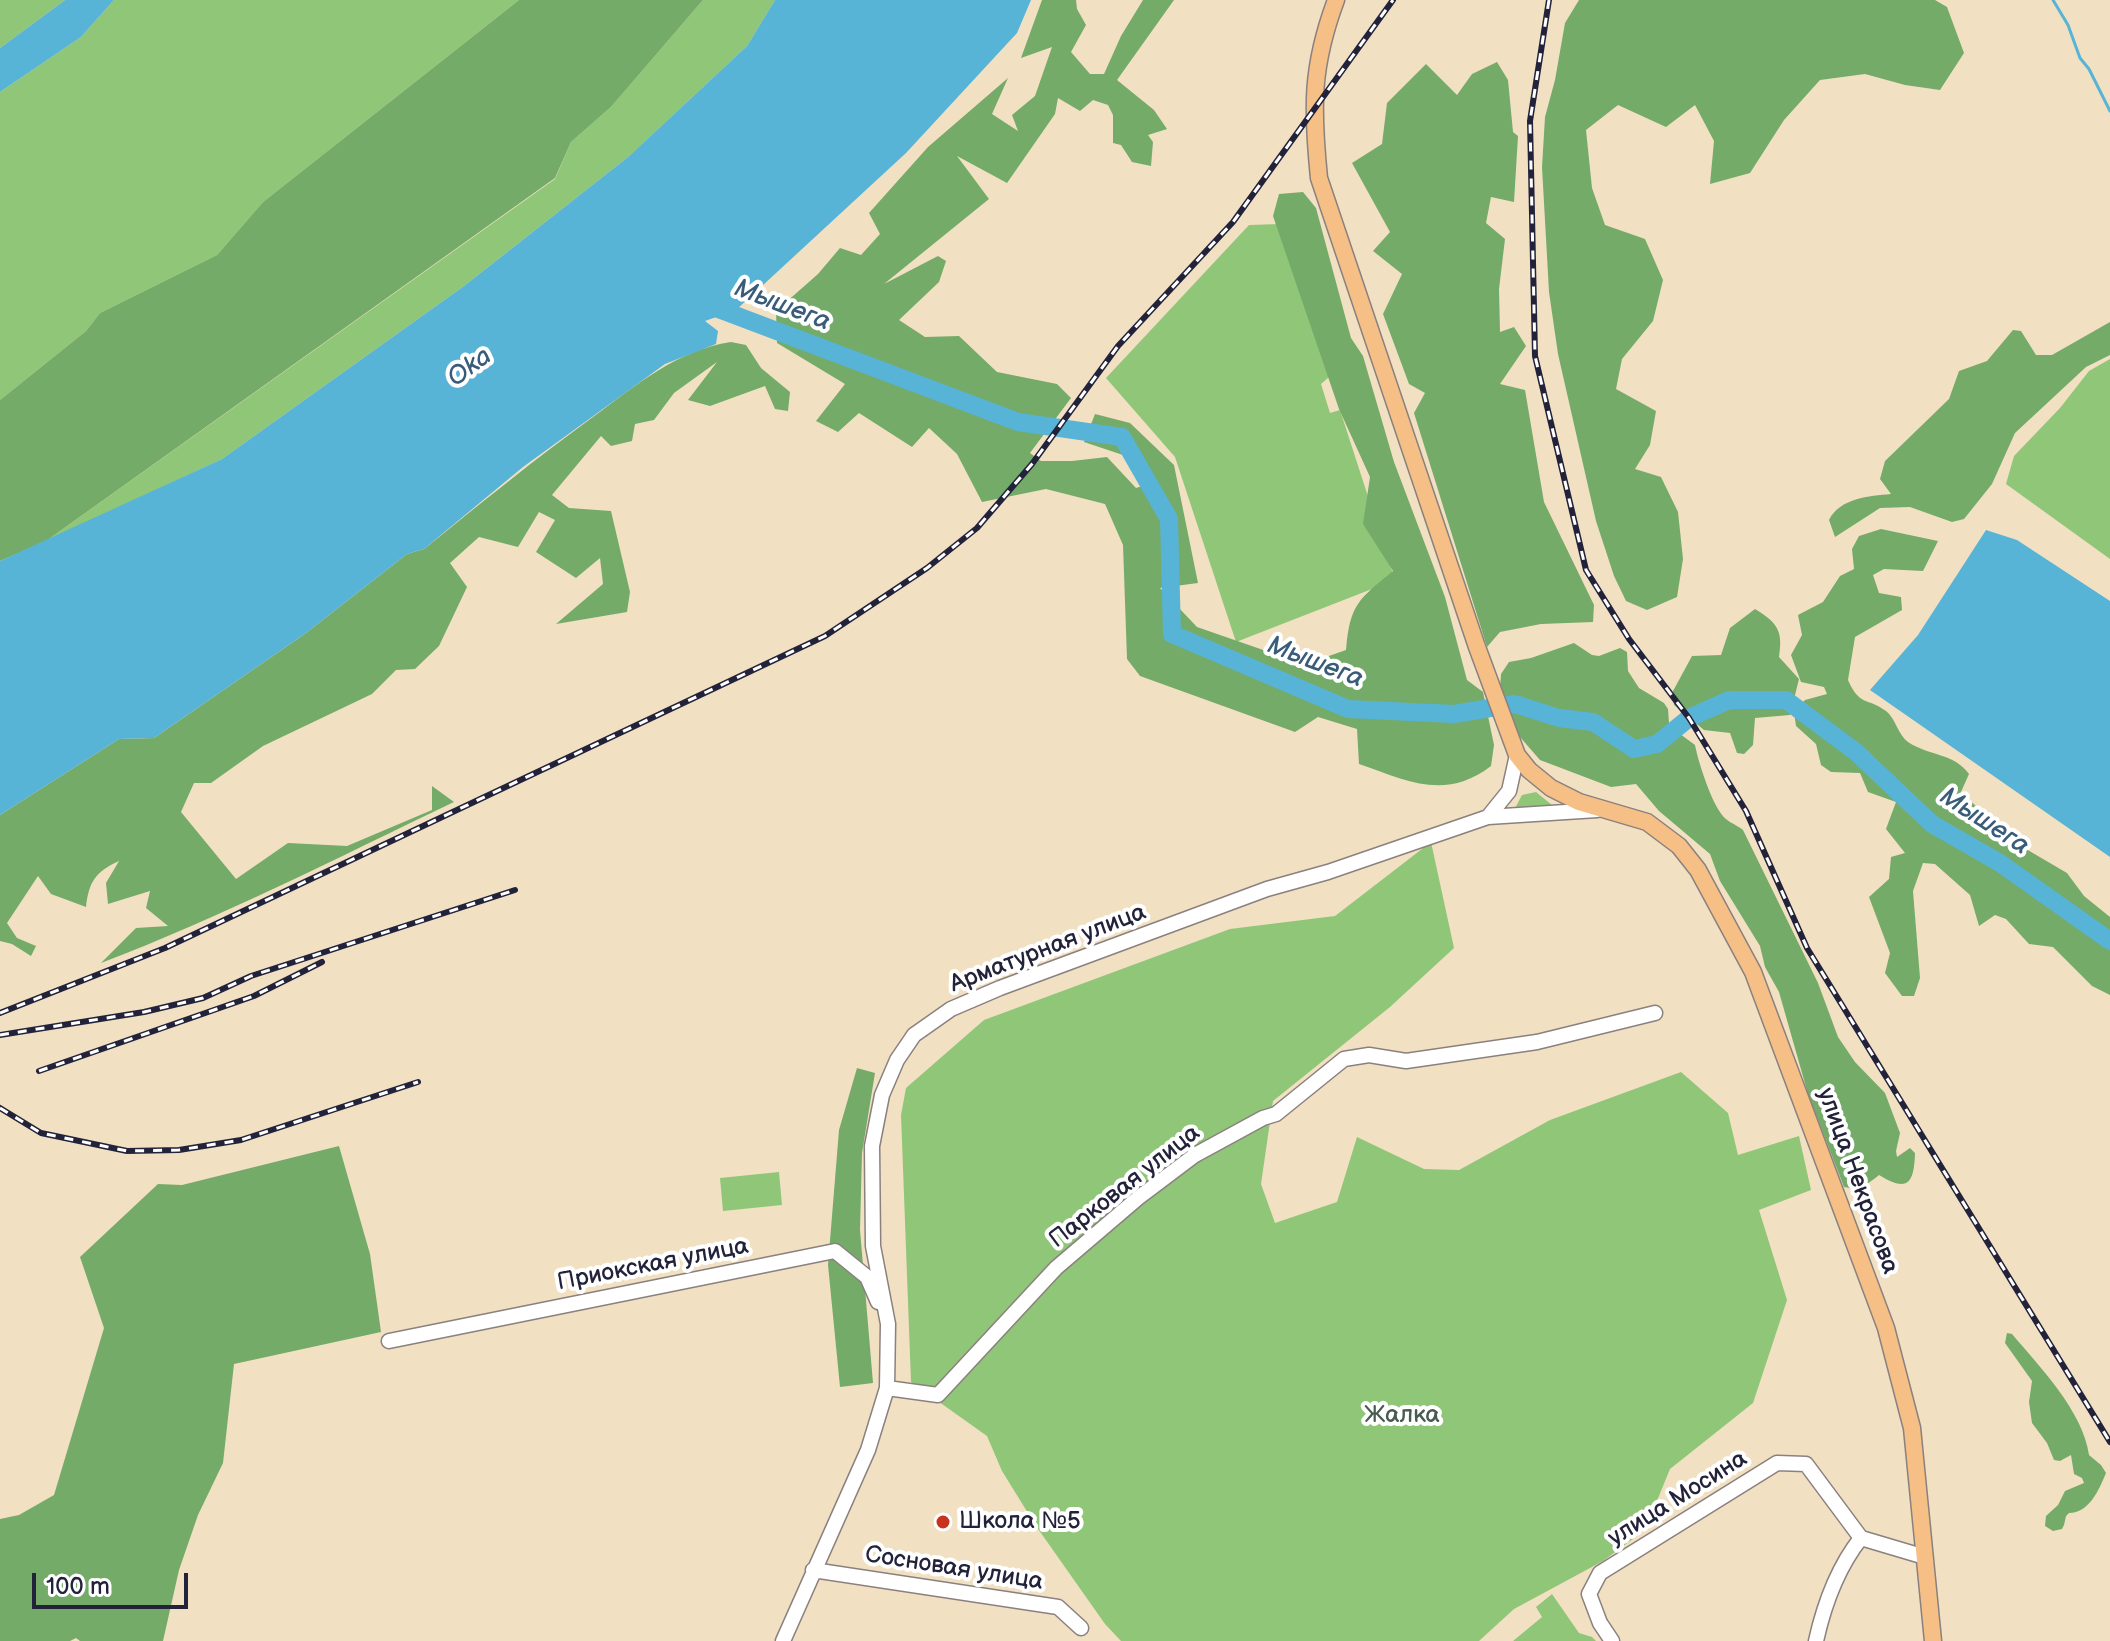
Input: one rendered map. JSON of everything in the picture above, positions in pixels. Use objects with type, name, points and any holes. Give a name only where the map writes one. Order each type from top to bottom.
[{"type":"main road","name":"улица Некрасова","points":[[1336,0],[1323,35],[1313,110],[1319,178],[1495,695],[1517,755],[1529,770],[1551,788],[1579,802],[1647,822],[1679,846],[1698,870],[1753,972],[1886,1328],[1912,1428],[1933,1641]]},
{"type":"street","points":[[1488,817],[1509,791],[1517,755]]},
{"type":"street","name":"улица Некрасова","points":[[1488,817],[1602,809]]},
{"type":"street","name":"Арматурная улица","points":[[783,1641],[868,1450],[887,1388],[888,1324],[873,1246],[872,1146],[882,1095],[897,1060],[914,1035],[951,1009],[1000,988],[1267,889],[1328,872],[1488,817]]},
{"type":"street","name":"Парковая улица","points":[[887,1388],[938,1395],[1056,1268],[1138,1198],[1195,1155],[1276,1114],[1344,1059],[1369,1055],[1406,1061],[1537,1042],[1655,1013]]},
{"type":"street","name":"Приокская улица","points":[[389,1341],[835,1251],[867,1277],[888,1324]]},
{"type":"street","name":"улица Мосина","points":[[1612,1641],[1600,1623],[1589,1594],[1600,1573],[1777,1463],[1806,1464],[1861,1538]]},
{"type":"street","points":[[1816,1641],[1833,1588],[1849,1554],[1861,1538],[1925,1557]]},
{"type":"street","name":"Сосновая улица","points":[[813,1570],[1058,1607],[1081,1628]]},
{"type":"green space","points":[[0,0],[65,0],[0,48]]},
{"type":"green space","points":[[114,0],[519,0],[263,202],[217,255],[100,313],[86,331],[0,400],[0,92],[81,37]]},
{"type":"green space","points":[[519,0],[703,0],[611,107],[571,142],[555,178],[46,541],[0,561],[0,400],[86,331],[100,313],[217,255],[263,202]]},
{"type":"green space","points":[[703,0],[775,0],[747,46],[628,157],[464,286],[222,459],[46,541],[555,179],[571,142],[611,107]]},
{"type":"green space","points":[[1042,0],[1076,0],[1077,9],[1086,25],[1071,52],[1090,74],[1104,74],[1121,36],[1143,0],[1174,0],[1117,80],[1154,110],[1167,129],[1148,135],[1153,142],[1151,166],[1132,162],[1121,145],[1113,143],[1113,115],[1108,105],[1093,100],[1080,111],[1058,98],[1055,114],[1007,183],[957,156],[989,199],[884,284],[938,256],[946,261],[939,282],[899,320],[925,337],[959,336],[997,372],[1057,384],[1071,398],[1030,453],[1041,461],[1107,457],[1136,488],[1148,484],[1126,456],[1084,442],[1095,414],[1130,423],[1174,465],[1198,583],[1160,588],[1197,627],[1318,669],[1326,657],[1346,650],[1353,612],[1371,589],[1393,571],[1363,524],[1370,477],[1339,409],[1273,216],[1279,194],[1303,192],[1316,208],[1351,338],[1363,356],[1394,462],[1445,597],[1467,680],[1483,692],[1494,745],[1491,766],[1474,777],[1442,785],[1410,781],[1359,764],[1357,729],[1318,717],[1295,732],[1140,676],[1127,659],[1123,545],[1105,504],[1046,489],[982,502],[957,454],[929,428],[912,447],[859,413],[838,432],[816,421],[845,384],[777,343],[776,311],[818,274],[840,248],[861,255],[880,234],[869,213],[928,147],[1008,78],[992,114],[1018,131],[1012,115],[1035,96],[1052,47],[1021,58]]},
{"type":"green space","points":[[1579,0],[1935,0],[1947,7],[1964,53],[1940,90],[1905,85],[1865,74],[1820,80],[1784,120],[1750,173],[1710,184],[1714,141],[1695,105],[1666,127],[1618,105],[1586,130],[1592,188],[1605,225],[1645,239],[1663,280],[1653,321],[1622,359],[1616,389],[1656,411],[1650,445],[1635,469],[1661,477],[1678,512],[1683,559],[1677,597],[1647,610],[1626,601],[1614,576],[1596,521],[1558,354],[1549,292],[1542,167],[1545,117],[1565,23]]},
{"type":"green space","points":[[1497,62],[1508,80],[1513,132],[1518,136],[1514,202],[1491,197],[1486,223],[1505,239],[1499,289],[1500,332],[1514,327],[1526,346],[1500,384],[1525,390],[1544,502],[1594,605],[1593,622],[1541,624],[1500,632],[1487,647],[1414,413],[1425,393],[1409,384],[1383,314],[1402,274],[1373,251],[1390,232],[1352,163],[1382,144],[1387,103],[1426,64],[1457,95],[1472,74]]},
{"type":"green space","points":[[1280,224],[1329,377],[1321,384],[1330,413],[1340,410],[1395,580],[1236,642],[1175,457],[1106,378],[1249,225]]},
{"type":"green space","points":[[2110,322],[2110,355],[2086,367],[2015,433],[1992,484],[1964,519],[1952,522],[1910,507],[1880,508],[1835,537],[1829,520],[1840,507],[1856,500],[1891,494],[1880,479],[1885,461],[1949,399],[1959,371],[1987,361],[2013,330],[2021,331],[2036,355],[2052,355]]},
{"type":"green space","points":[[731,342],[746,345],[761,368],[790,392],[788,411],[775,409],[765,386],[710,406],[688,400],[717,362],[674,393],[654,420],[635,424],[632,441],[611,446],[601,436],[552,495],[569,508],[611,511],[630,592],[627,612],[556,624],[603,584],[600,558],[576,578],[536,552],[555,520],[539,512],[518,547],[479,537],[450,563],[467,587],[439,646],[415,669],[396,670],[372,694],[263,746],[211,783],[194,783],[181,812],[236,879],[288,843],[347,846],[432,810],[432,786],[454,802],[235,907],[101,963],[136,928],[168,926],[146,908],[150,891],[108,904],[106,883],[119,861],[104,869],[95,879],[86,907],[51,894],[38,876],[7,923],[17,938],[36,946],[31,956],[12,944],[0,941],[0,815],[119,739],[154,738],[306,633],[407,554],[424,549],[529,465],[641,382],[693,353]]},
{"type":"green space","points":[[2110,359],[2110,559],[2006,484],[2014,456],[2060,408],[2089,371]]},
{"type":"green space","points":[[1881,529],[1938,541],[1923,571],[1884,569],[1873,575],[1879,593],[1901,597],[1902,610],[1855,637],[1848,680],[1852,689],[1860,698],[1886,711],[1908,742],[1949,758],[1963,767],[1969,774],[1961,792],[2014,842],[2067,873],[2084,896],[2110,917],[2110,995],[2092,986],[2053,947],[2029,944],[2006,919],[1995,915],[1979,926],[1970,895],[1935,864],[1923,863],[1913,891],[1920,978],[1914,996],[1902,996],[1885,973],[1890,953],[1869,897],[1889,879],[1891,857],[1905,853],[1886,829],[1896,802],[1868,792],[1860,773],[1831,772],[1821,765],[1816,744],[1796,726],[1794,712],[1805,700],[1827,694],[1824,687],[1801,682],[1791,655],[1802,635],[1798,615],[1823,602],[1840,576],[1854,569],[1852,549],[1859,536]]},
{"type":"green space","points":[[1755,609],[1774,623],[1780,640],[1779,657],[1799,679],[1790,715],[1755,718],[1753,745],[1744,754],[1737,753],[1730,733],[1704,730],[1674,705],[1673,691],[1692,656],[1721,655],[1730,628]]},
{"type":"green space","points":[[1574,643],[1592,655],[1599,656],[1620,648],[1627,652],[1628,671],[1639,688],[1664,703],[1672,728],[1695,745],[1711,795],[1721,814],[1743,830],[1818,983],[1838,1037],[1855,1062],[1885,1093],[1900,1133],[1897,1157],[1910,1148],[1915,1153],[1913,1172],[1907,1182],[1896,1183],[1879,1175],[1859,1187],[1844,1187],[1808,1094],[1779,992],[1765,967],[1760,946],[1720,881],[1710,854],[1659,811],[1636,784],[1611,787],[1540,760],[1513,729],[1500,689],[1501,674],[1509,662]]},
{"type":"green space","points":[[1536,792],[1552,805],[1514,810],[1522,795]]},
{"type":"green space","name":"Жалка","points":[[1431,842],[1454,948],[1390,1007],[1273,1101],[1261,1184],[1275,1223],[1337,1202],[1357,1137],[1424,1169],[1459,1170],[1550,1120],[1681,1072],[1728,1113],[1738,1155],[1799,1136],[1811,1190],[1759,1210],[1787,1300],[1753,1403],[1670,1469],[1645,1530],[1603,1561],[1514,1609],[1479,1641],[1121,1641],[1105,1624],[1036,1526],[1002,1471],[987,1436],[911,1382],[901,1115],[906,1088],[984,1020],[1230,929],[1335,916]]},
{"type":"green space","points":[[857,1068],[875,1073],[862,1153],[860,1230],[873,1383],[840,1387],[828,1265],[839,1130]]},
{"type":"green space","points":[[339,1146],[370,1254],[381,1332],[234,1364],[223,1463],[198,1515],[179,1570],[163,1641],[80,1641],[76,1638],[70,1641],[0,1641],[0,1519],[19,1515],[54,1495],[104,1328],[80,1257],[158,1184],[182,1185]]},
{"type":"green space","points":[[779,1172],[782,1205],[723,1211],[720,1178]]},
{"type":"green space","points":[[2007,1333],[2012,1334],[2058,1390],[2078,1422],[2089,1455],[2106,1473],[2088,1505],[2069,1513],[2062,1529],[2053,1531],[2045,1526],[2046,1516],[2058,1505],[2065,1491],[2084,1483],[2074,1474],[2071,1455],[2060,1461],[2054,1460],[2047,1443],[2032,1423],[2029,1402],[2032,1381],[2005,1343]]},
{"type":"green space","points":[[1552,1594],[1579,1633],[1596,1641],[1513,1641],[1542,1617],[1536,1607]]},
{"type":"water","points":[[65,0],[114,0],[81,37],[0,92],[0,48]]},
{"type":"water","name":"Oka","points":[[775,0],[1031,0],[1017,33],[906,153],[736,310],[705,321],[718,331],[716,344],[665,364],[523,467],[424,549],[407,554],[306,633],[154,738],[119,739],[0,815],[0,561],[222,459],[464,286],[628,157],[747,46]]},
{"type":"water","points":[[1986,530],[2017,540],[2110,601],[2110,857],[1870,690],[1918,635]]},
{"type":"waterway","points":[[2053,0],[2068,25],[2080,58],[2089,69],[2110,111]]},
{"type":"waterway","name":"Мышега","points":[[708,305],[1018,422],[1122,437],[1169,519],[1172,634],[1348,709],[1454,714],[1515,704],[1559,718],[1593,722],[1634,749],[1657,744],[1689,718],[1729,700],[1786,700],[1856,752],[1932,824],[2000,863],[2110,941]]},
{"type":"railway","points":[[0,1013],[165,948],[825,636],[927,568],[977,528],[1032,464],[1118,346],[1233,222],[1393,0]]},
{"type":"railway","points":[[1549,0],[1530,121],[1535,356],[1586,570],[1629,639],[1689,718],[1746,811],[1807,948],[2110,1442]]},
{"type":"railway","points":[[0,1035],[144,1012],[203,998],[251,976],[515,890]]},
{"type":"railway","points":[[39,1071],[254,996],[322,962]]},
{"type":"railway","points":[[0,1108],[41,1133],[127,1151],[179,1150],[241,1140],[418,1082]]},
{"type":"place","name":"Школа №5","points":[[943,1522]]}]
